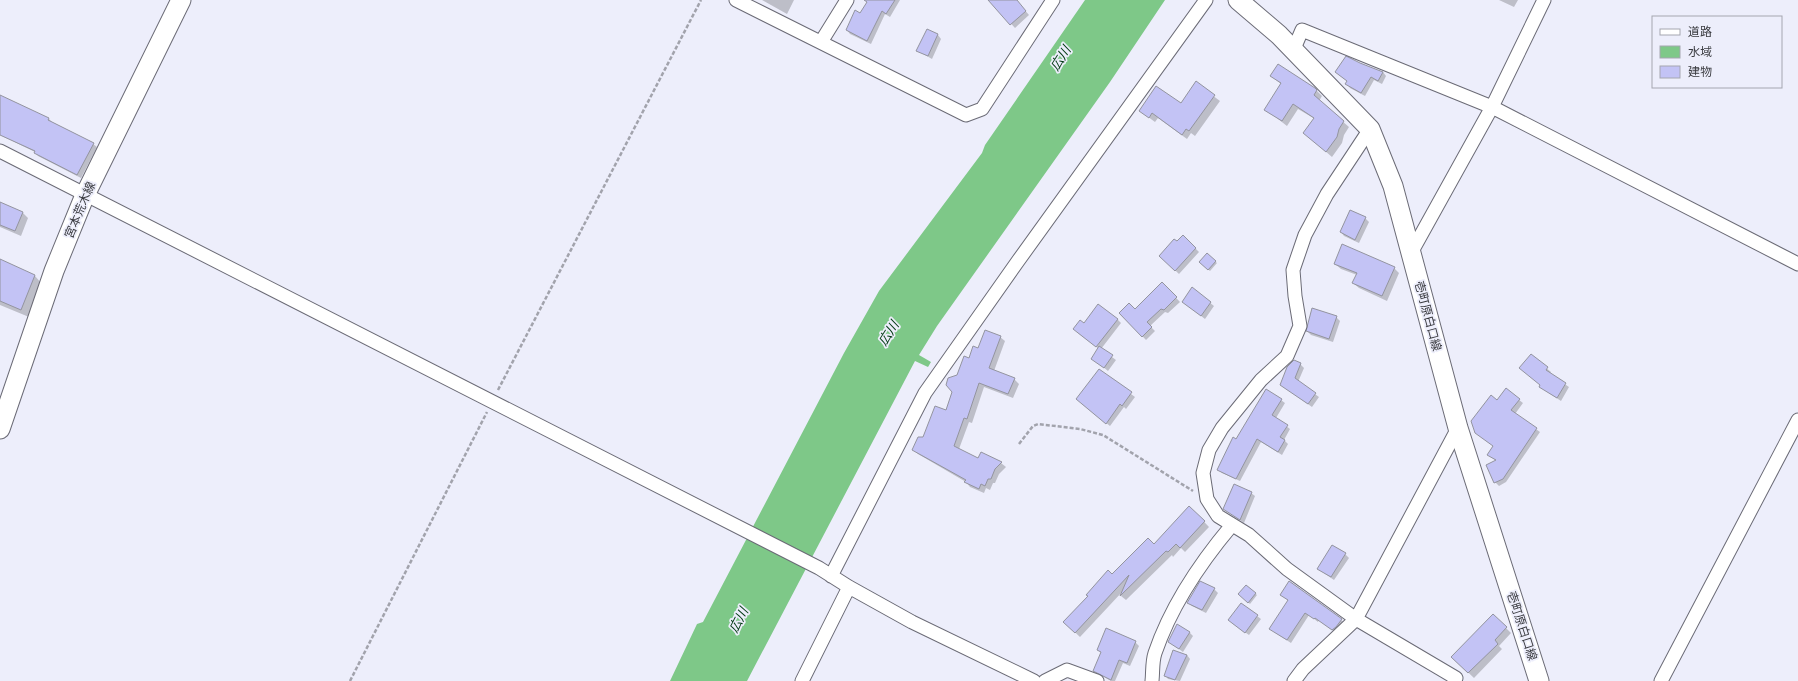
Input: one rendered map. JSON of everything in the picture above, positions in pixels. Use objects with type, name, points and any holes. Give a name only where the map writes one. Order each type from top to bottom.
[{"type":"main road","name":"宮本荒木線","points":[[0,428],[54,271],[85,195],[182,0]]},
{"type":"main road","name":"壱町原白口線","points":[[1238,0],[1279,35],[1370,128],[1393,186],[1458,428],[1539,681]]},
{"type":"street","points":[[736,0],[966,115],[982,109],[1053,0]]},
{"type":"street","points":[[821,42],[847,0]]},
{"type":"street","points":[[831,576],[925,393],[1206,0]]},
{"type":"street","points":[[1411,253],[1492,107],[1544,0]]},
{"type":"street","points":[[1293,50],[1302,30],[1492,107],[1798,264]]},
{"type":"street","points":[[1370,128],[1328,194],[1305,235],[1294,270],[1295,296],[1300,326],[1287,356],[1261,380],[1246,398],[1222,428],[1209,450],[1204,473],[1207,499],[1218,516],[1249,535],[1287,569],[1356,619],[1456,678],[1454,681]]},
{"type":"street","points":[[0,151],[819,568],[849,587],[912,622],[1034,681]]},
{"type":"street","points":[[1661,681],[1798,420]]},
{"type":"street","points":[[1294,681],[1303,669],[1356,619],[1458,428]]},
{"type":"street","points":[[1152,681],[1155,655],[1179,599],[1215,545],[1232,525]]},
{"type":"street","points":[[802,681],[849,587]]},
{"type":"street","points":[[1045,681],[1067,670],[1097,681]]},
{"type":"path","points":[[350,681],[492,402],[701,0]]},
{"type":"path","points":[[1019,444],[1033,426],[1038,424],[1080,429],[1103,435],[1207,499]]},
{"type":"water","name":"広川","points":[[1085,0],[1165,0],[1110,82],[937,326],[919,355],[931,362],[928,367],[915,361],[747,681],[670,681],[697,624],[703,622],[844,353],[879,291],[982,153],[985,145]]},
{"type":"building","points":[[864,0],[895,0],[886,14],[882,11],[867,41],[846,30],[855,10],[860,13],[867,2]]},
{"type":"building","points":[[988,0],[1017,0],[1026,11],[1010,25]]},
{"type":"building","points":[[927,29],[938,34],[928,56],[916,51]]},
{"type":"building","points":[[1346,56],[1383,72],[1378,81],[1371,77],[1361,93],[1345,84],[1347,81],[1335,72]]},
{"type":"building","points":[[1278,64],[1315,88],[1317,90],[1314,95],[1344,121],[1339,129],[1337,137],[1326,152],[1303,133],[1314,118],[1293,104],[1282,121],[1264,110],[1281,83],[1270,76]]},
{"type":"building","points":[[1196,81],[1215,95],[1189,131],[1186,129],[1182,135],[1152,113],[1149,118],[1139,111],[1156,86],[1181,103]]},
{"type":"building","points":[[0,95],[49,118],[48,120],[94,143],[77,175],[34,153],[35,151],[0,135]]},
{"type":"building","points":[[0,202],[23,212],[15,231],[0,225]]},
{"type":"building","points":[[1350,210],[1366,217],[1355,240],[1340,232]]},
{"type":"building","points":[[1183,235],[1196,248],[1175,271],[1159,256],[1174,239],[1177,241]]},
{"type":"building","points":[[1342,244],[1395,267],[1382,296],[1352,283],[1357,273],[1334,264]]},
{"type":"building","points":[[1207,253],[1216,261],[1208,270],[1199,262]]},
{"type":"building","points":[[0,259],[35,275],[21,310],[0,301]]},
{"type":"building","points":[[1162,282],[1177,297],[1164,310],[1161,309],[1147,322],[1152,327],[1142,337],[1119,313],[1129,303],[1135,309]]},
{"type":"building","points":[[1192,287],[1211,302],[1201,316],[1182,302]]},
{"type":"building","points":[[1098,304],[1118,319],[1096,347],[1073,329],[1080,320],[1084,323]]},
{"type":"building","points":[[1312,308],[1337,316],[1329,339],[1306,331]]},
{"type":"building","points":[[985,330],[1001,336],[989,368],[1015,378],[1008,394],[979,383],[967,419],[964,418],[954,446],[978,458],[981,452],[1002,462],[995,469],[991,479],[988,479],[985,486],[981,484],[979,489],[964,482],[966,480],[912,450],[918,437],[923,437],[935,406],[946,410],[952,392],[946,385],[948,378],[957,375],[964,356],[969,358],[973,346],[978,348]]},
{"type":"building","points":[[1099,346],[1113,355],[1104,368],[1091,359]]},
{"type":"building","points":[[1531,354],[1548,367],[1546,370],[1566,383],[1557,398],[1539,387],[1540,385],[1519,368]]},
{"type":"building","points":[[1294,360],[1301,363],[1295,378],[1316,393],[1308,404],[1280,385],[1287,367]]},
{"type":"building","points":[[1099,369],[1132,392],[1122,406],[1120,404],[1106,424],[1076,399]]},
{"type":"building","points":[[1506,388],[1520,399],[1511,410],[1537,428],[1503,479],[1494,483],[1486,465],[1496,460],[1487,455],[1493,446],[1475,433],[1471,421],[1491,395],[1497,400]]},
{"type":"building","points":[[1266,389],[1282,399],[1272,415],[1288,425],[1280,437],[1285,440],[1278,452],[1257,439],[1236,479],[1217,470],[1233,437],[1236,439]]},
{"type":"building","points":[[1234,484],[1252,492],[1240,520],[1223,509]]},
{"type":"building","points":[[1189,506],[1205,521],[1180,548],[1176,544],[1168,552],[1166,551],[1120,596],[1129,575],[1075,633],[1063,622],[1088,596],[1086,595],[1108,570],[1112,574],[1148,538],[1154,544]]},
{"type":"building","points":[[1332,545],[1346,553],[1331,577],[1317,569]]},
{"type":"building","points":[[1200,581],[1215,588],[1202,610],[1187,603]]},
{"type":"building","points":[[1289,581],[1342,619],[1336,627],[1332,630],[1305,613],[1287,640],[1269,629],[1288,600],[1280,595]]},
{"type":"building","points":[[1246,585],[1256,593],[1248,603],[1238,594]]},
{"type":"building","points":[[1241,603],[1258,615],[1245,633],[1228,620]]},
{"type":"building","points":[[1493,614],[1507,627],[1495,640],[1498,644],[1468,673],[1451,657]]},
{"type":"building","points":[[1177,624],[1190,632],[1179,649],[1168,642]]},
{"type":"building","points":[[1106,628],[1136,641],[1127,663],[1119,660],[1111,680],[1093,671],[1101,652],[1097,650]]},
{"type":"building","points":[[1173,650],[1187,655],[1175,680],[1164,676]]}]
